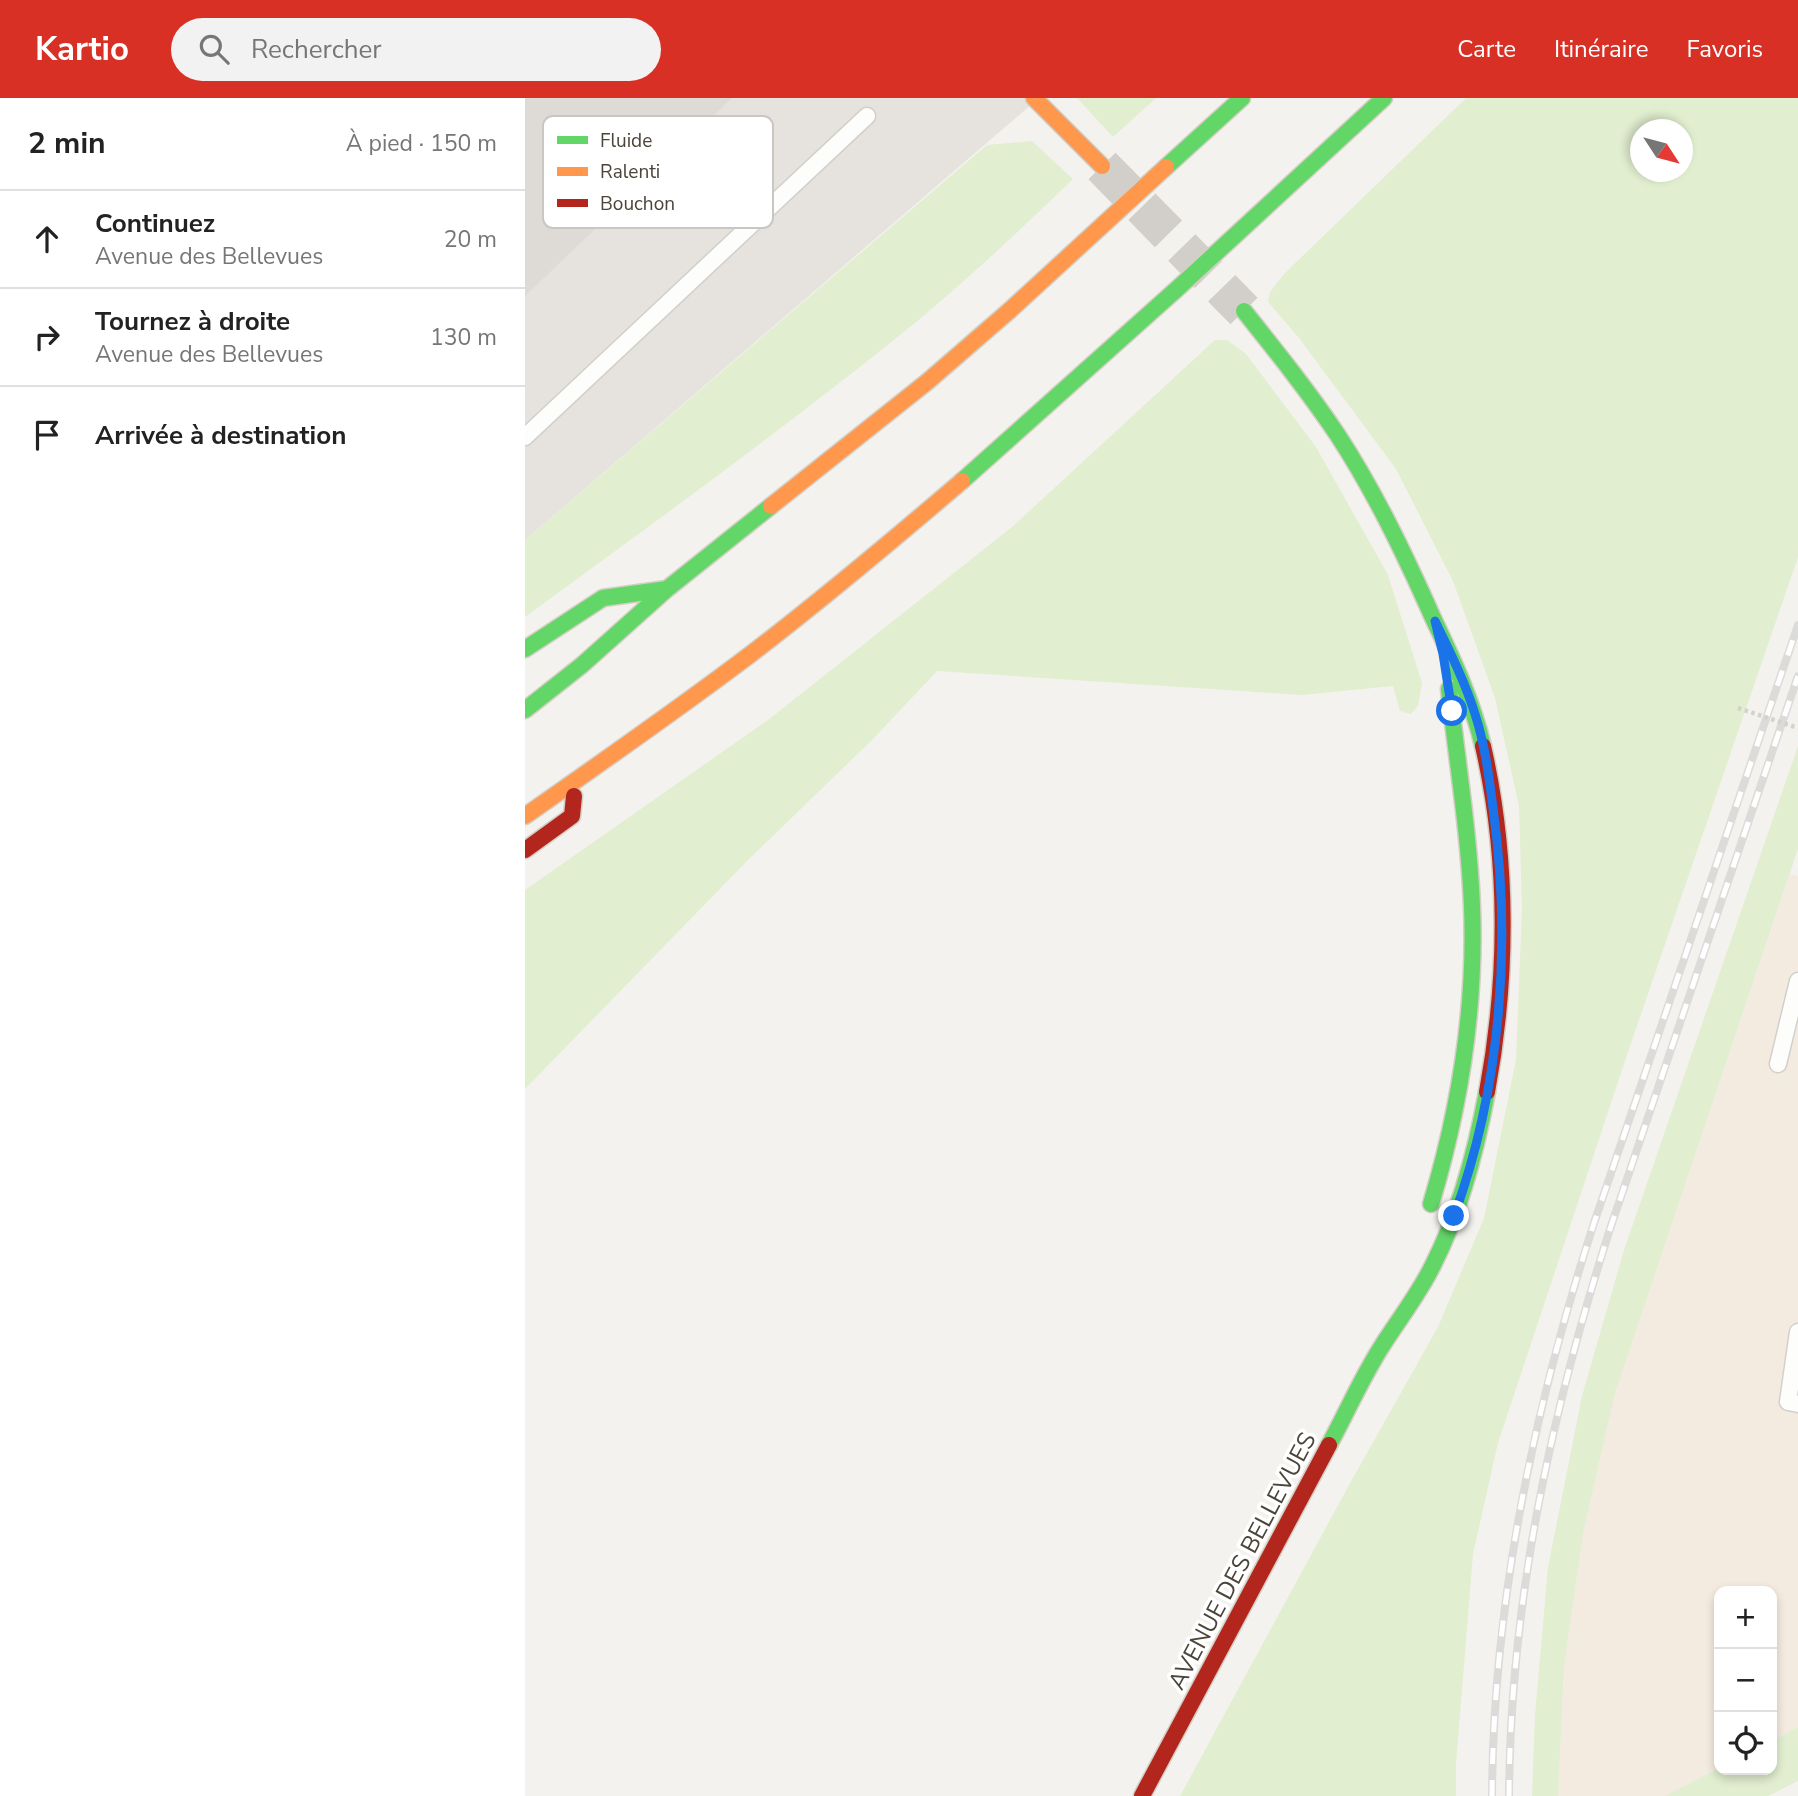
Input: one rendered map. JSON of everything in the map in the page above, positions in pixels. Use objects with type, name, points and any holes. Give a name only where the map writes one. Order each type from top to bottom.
[{"type":"main road","points":[[1034,98],[1102,166]]},
{"type":"main road","points":[[525,710],[582,666],[667,589],[937,373],[1009,311],[1242,98]]},
{"type":"main road","points":[[525,817],[576,783],[735,666],[932,508],[1071,385],[1384,98]]},
{"type":"main road","name":"AVENUE DES BELLEVUES","points":[[1142,1796],[1381,1348],[1413,1302],[1440,1253],[1468,1176],[1485,1102],[1501,982],[1499,843],[1487,759],[1462,677],[1414,572],[1350,456],[1321,411],[1244,311]]},
{"type":"main road","points":[[525,649],[603,598],[667,589]]},
{"type":"main road","name":"AVENUE DES BELLEVUES","points":[[1428,1213],[1444,1164],[1453,1123],[1464,1053],[1473,952],[1466,826],[1449,685],[1435,621]]},
{"type":"main road","points":[[525,850],[572,816],[576,783]]},
{"type":"main road","name":"AVENUE DES BELLEVUES","points":[[1381,1348],[1400,1291]]},
{"type":"lane","points":[[773,204],[867,116]]},
{"type":"lane","points":[[525,437],[748,228]]},
{"type":"lane","points":[[1778,1064],[1798,981]]},
{"type":"lane","points":[[1798,1332],[1788,1402],[1798,1404]]},
{"type":"path","points":[[1738,708],[1798,728]]},
{"type":"shaded area","points":[[525,98],[1039,98],[525,540]]},
{"type":"shaded area","points":[[1790,874],[1798,876],[1798,1727],[1777,1738],[1777,1586],[1714,1586],[1714,1771],[1665,1796],[1558,1796],[1564,1666],[1583,1533],[1615,1393]]},
{"type":"green space","points":[[1077,98],[1156,98],[1113,137]]},
{"type":"green space","points":[[1466,98],[1798,98],[1798,557],[1628,1052],[1498,1443],[1473,1554],[1456,1764],[1456,1796],[1180,1796],[1438,1327],[1484,1218],[1516,1060],[1522,908],[1519,806],[1495,698],[1453,581],[1396,469],[1299,338],[1268,302],[1270,292],[1284,274]]},
{"type":"green space","points":[[1032,141],[1073,179],[1008,241],[941,301],[850,375],[525,617],[525,540],[987,145]]},
{"type":"green space","points":[[1215,340],[1227,340],[1246,354],[1316,447],[1388,575],[1422,683],[1418,706],[1411,714],[1400,711],[1393,686],[1302,695],[937,671],[872,740],[748,860],[525,1089],[525,890],[768,720],[1012,527]]},
{"type":"green space","points":[[1798,746],[1798,849],[1615,1393],[1583,1533],[1564,1666],[1558,1796],[1532,1796],[1535,1715],[1548,1567],[1582,1396],[1624,1250]]},
{"type":"green space","points":[[1798,1727],[1798,1781],[1768,1796],[1665,1796],[1714,1771],[1714,1775],[1777,1775],[1777,1738]]},
{"type":"building","points":[[525,98],[732,98],[713,116],[543,116],[543,228],[596,228],[525,296]]},
{"type":"tunnel","points":[[1102,166],[1244,311]]},
{"type":"railway","points":[[1492,1796],[1494,1723],[1509,1578],[1521,1506],[1553,1363],[1594,1223],[1798,625]]},
{"type":"railway","points":[[1509,1796],[1511,1723],[1526,1580],[1552,1438],[1569,1368],[1610,1229],[1798,676]]},
{"type":"traffic: fast","points":[[1166,167],[1242,98]]},
{"type":"traffic: fast","points":[[962,481],[1178,288],[1384,98]]},
{"type":"traffic: fast","points":[[1244,311],[1326,418],[1377,501],[1455,665],[1468,696],[1483,746]]},
{"type":"traffic: fast","points":[[525,710],[582,665],[667,589],[771,506]]},
{"type":"traffic: fast","points":[[525,649],[603,598],[667,589]]},
{"type":"traffic: fast","points":[[1431,1204],[1458,1094],[1468,1019],[1473,944],[1466,824],[1449,689]]},
{"type":"traffic: fast","points":[[1329,1445],[1368,1370],[1422,1286],[1443,1245],[1466,1181],[1487,1092]]},
{"type":"traffic: slow","points":[[1034,98],[1102,166]]},
{"type":"traffic: slow","points":[[771,506],[927,382],[1166,167]]},
{"type":"traffic: slow","points":[[525,816],[751,654],[858,569],[962,481]]},
{"type":"traffic: jam","points":[[1483,746],[1498,832],[1503,919],[1499,1006],[1487,1092]]},
{"type":"traffic: jam","points":[[525,850],[572,816],[574,796]]},
{"type":"traffic: jam","points":[[1142,1796],[1329,1445]]},
{"type":"route","points":[[1452,711],[1435,621],[1462,677],[1487,759],[1499,843],[1501,893],[1501,982],[1492,1057],[1478,1139],[1454,1216]]}]
